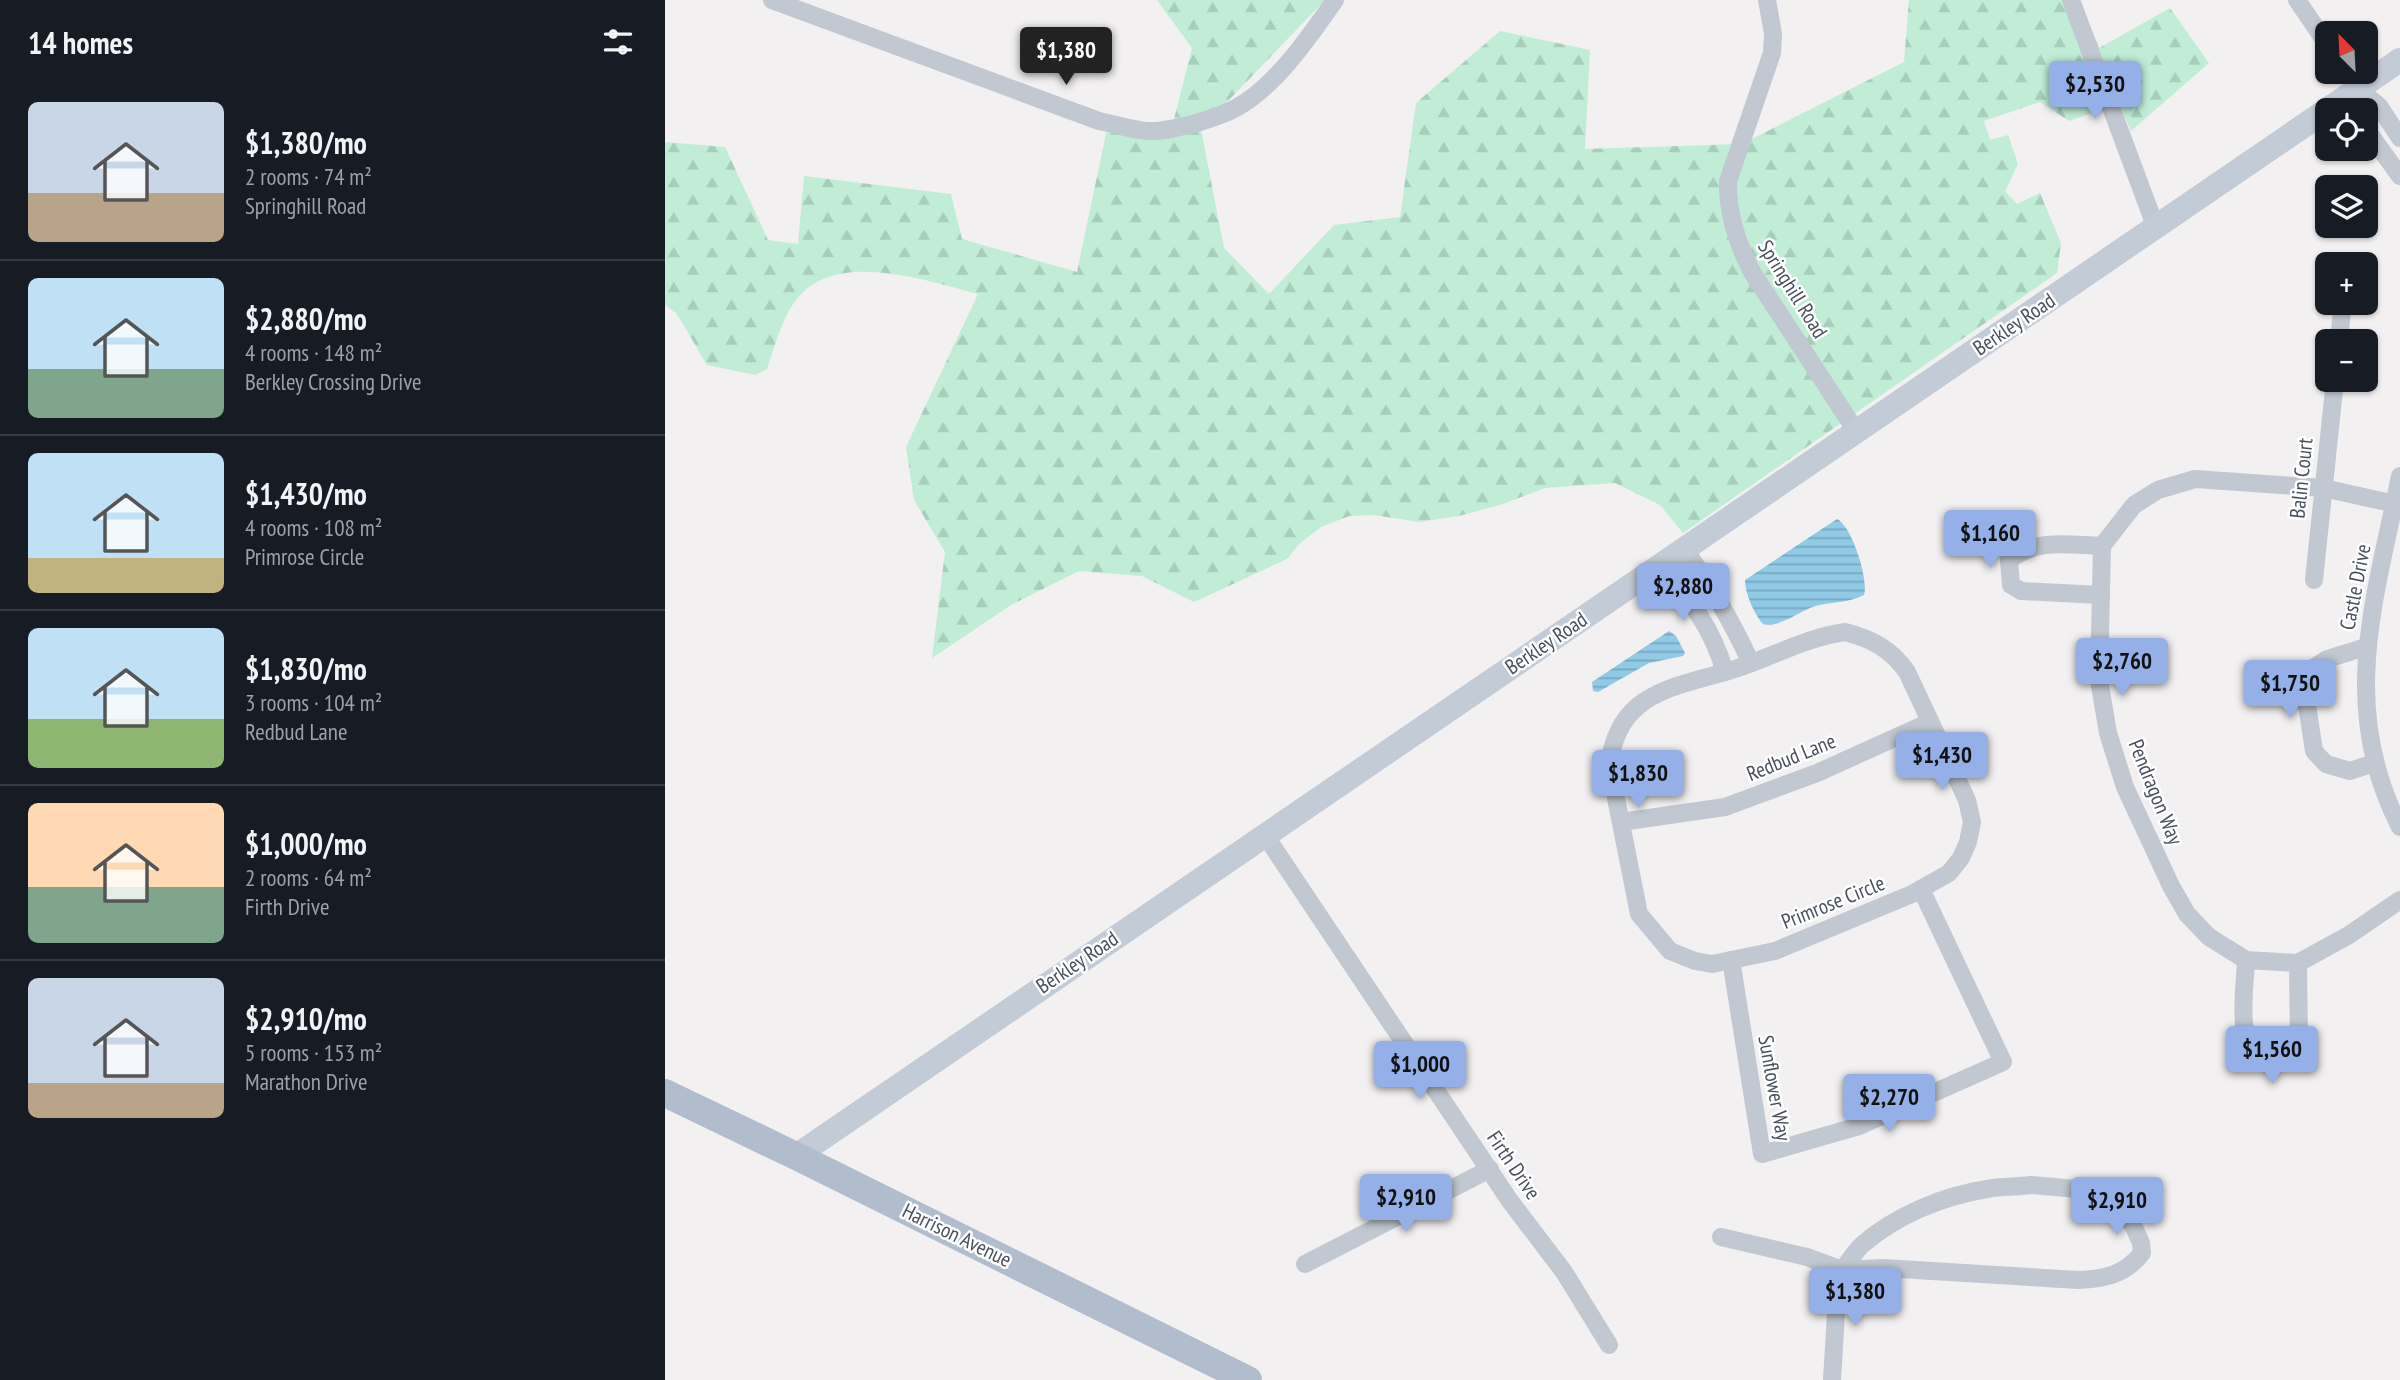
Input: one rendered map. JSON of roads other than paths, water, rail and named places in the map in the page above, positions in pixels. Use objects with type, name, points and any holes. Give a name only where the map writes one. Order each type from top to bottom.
[{"type":"main road","name":"Harrison Avenue","points":[[665,1093],[1248,1380]]},
{"type":"street","points":[[772,0],[1099,121],[1148,131],[1180,128],[1217,117],[1238,107],[1262,89],[1280,70],[1315,29],[1335,0]]},
{"type":"street","name":"Springhill Road","points":[[1767,0],[1773,34],[1772,52],[1728,181],[1730,219],[1752,272],[1856,430]]},
{"type":"street","points":[[2071,0],[2156,228]]},
{"type":"street","points":[[2297,0],[2315,26]]},
{"type":"street","name":"Berkley Road","points":[[796,1156],[2400,60]]},
{"type":"street","points":[[2355,90],[2379,106],[2400,138]]},
{"type":"street","points":[[2378,146],[2400,176]]},
{"type":"street","name":"Balin Court","points":[[2314,580],[2334,392]]},
{"type":"street","name":"Castle Drive","points":[[2400,476],[2398,503],[2366,647],[2364,679],[2367,727],[2374,762],[2400,827]]},
{"type":"street","points":[[2101,594],[2021,591],[2011,584],[2009,560],[2022,550],[2040,545],[2102,546],[2134,505],[2158,490],[2195,479],[2323,488],[2398,503]]},
{"type":"street","name":"Pendragon Way","points":[[2102,546],[2099,680],[2108,733],[2125,787],[2171,886],[2187,914],[2209,937],[2246,960],[2298,962]]},
{"type":"street","points":[[1684,549],[1733,624],[1751,663]]},
{"type":"street","points":[[1660,565],[1698,611],[1717,643],[1725,672]]},
{"type":"street","name":"Primrose Circle","points":[[1845,632],[1862,636],[1883,646],[1897,657],[1907,672],[1967,800],[1972,821],[1968,842],[1961,858],[1949,873],[1921,889],[1775,951],[1713,964],[1695,961],[1670,951],[1639,914],[1609,763],[1621,725],[1637,707],[1657,694],[1725,672],[1827,634],[1845,632]]},
{"type":"street","points":[[2366,647],[2327,659],[2312,668],[2307,687],[2307,705],[2314,751],[2326,764],[2350,771],[2374,762]]},
{"type":"street","name":"Redbud Lane","points":[[1621,822],[1725,807],[1817,773],[1930,722]]},
{"type":"street","name":"Firth Drive","points":[[1265,835],[1510,1202],[1564,1272],[1609,1345]]},
{"type":"street","name":"Sunflower Way","points":[[1731,960],[1762,1154],[1859,1126],[2003,1062],[1921,889]]},
{"type":"street","points":[[2246,960],[2246,1041],[2256,1058],[2272,1066],[2294,1056],[2299,1045],[2298,962],[2349,935],[2400,900]]},
{"type":"street","points":[[1305,1264],[1490,1169]]},
{"type":"street","points":[[1721,1237],[1807,1257],[1842,1270],[1884,1268],[2078,1280],[2098,1279],[2122,1272],[2135,1262],[2142,1253],[2141,1243],[2133,1225],[2106,1197],[2089,1190],[2031,1185],[1990,1188],[1944,1198],[1907,1216],[1860,1247],[1842,1270],[1836,1312],[1832,1380]]},
{"type":"water","points":[[1837,519],[1848,532],[1858,554],[1864,578],[1864,595],[1810,608],[1774,624],[1763,624],[1751,603],[1745,580]]},
{"type":"water","points":[[1669,631],[1676,636],[1685,653],[1683,656],[1649,663],[1598,692],[1593,691],[1592,682]]}]
